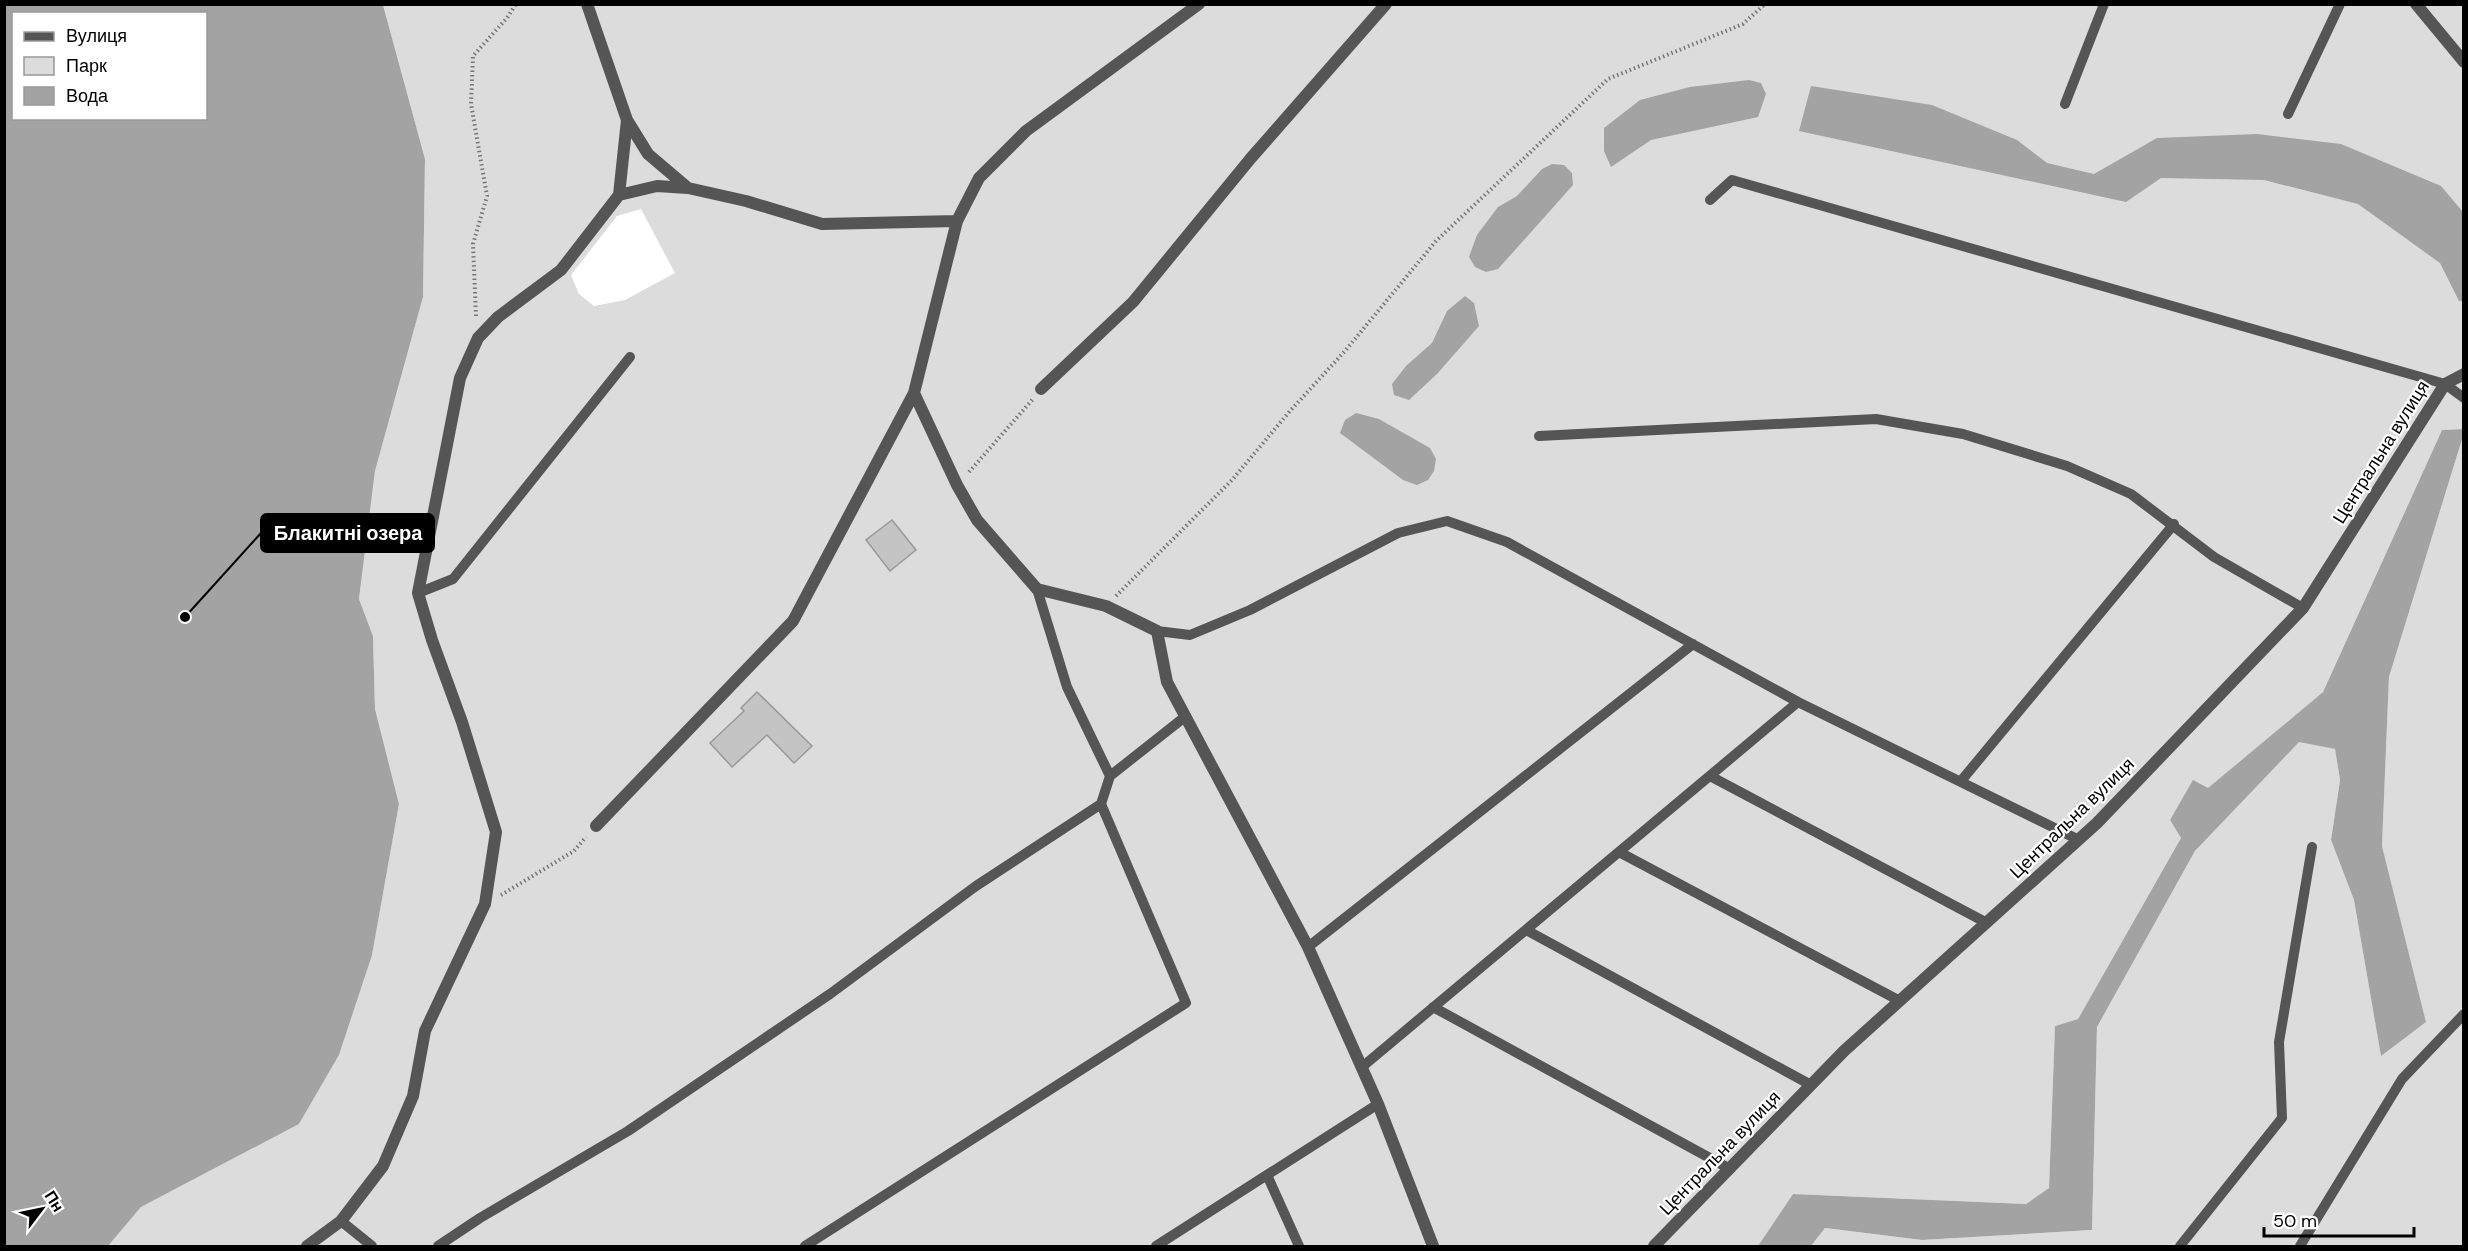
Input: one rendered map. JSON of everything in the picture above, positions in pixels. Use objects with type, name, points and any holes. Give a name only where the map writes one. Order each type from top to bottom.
[{"type":"street","points":[[587,4],[627,120],[648,154],[688,188]]},
{"type":"street","points":[[596,826],[793,621],[915,393],[957,220],[979,178],[1026,131],[1199,4]]},
{"type":"street","points":[[1041,389],[1133,302],[1251,158],[1386,4]]},
{"type":"street","points":[[2416,4],[2463,62]]},
{"type":"street","points":[[307,1246],[341,1221],[383,1167],[413,1096],[425,1031],[485,904],[496,832],[418,592],[460,378],[478,338],[498,317],[561,270],[619,195],[627,120]]},
{"type":"street","points":[[619,195],[657,186],[688,188],[746,201],[822,224],[957,220]]},
{"type":"street","name":"Центральна вулиця","points":[[1654,1246],[1844,1051],[2097,823],[2303,608],[2445,384],[2463,374]]},
{"type":"street","points":[[915,393],[957,485],[976,520],[1037,589],[1106,606],[1157,631],[1167,682],[1308,947],[1378,1104],[1433,1246]]},
{"type":"lane","points":[[2066,104],[2104,4]]},
{"type":"lane","points":[[2288,114],[2340,4]]},
{"type":"lane","points":[[1710,200],[1732,180],[2445,384],[2463,398]]},
{"type":"lane","points":[[418,592],[453,579],[630,357]]},
{"type":"lane","points":[[1539,436],[1876,419],[1963,434],[2067,466],[2131,494],[2174,524],[2214,557],[2303,608]]},
{"type":"lane","points":[[1157,631],[1190,635],[1250,610],[1398,533],[1447,521],[1507,542],[1798,702],[2079,840]]},
{"type":"lane","points":[[1960,781],[2174,524]]},
{"type":"lane","points":[[1037,589],[1067,687],[1110,776]]},
{"type":"lane","points":[[1308,947],[1693,644]]},
{"type":"lane","points":[[1362,1067],[1798,702]]},
{"type":"lane","points":[[438,1246],[480,1218],[628,1131],[830,994],[976,886],[1101,804],[1110,776],[1186,716]]},
{"type":"lane","points":[[1710,776],[1987,922]]},
{"type":"lane","points":[[805,1246],[1186,1003],[1101,804]]},
{"type":"lane","points":[[2180,1246],[2282,1118],[2279,1042],[2312,847]]},
{"type":"lane","points":[[1619,852],[1900,1001]]},
{"type":"lane","points":[[1526,930],[1811,1085]]},
{"type":"lane","points":[[1433,1007],[1730,1169]]},
{"type":"lane","points":[[2300,1246],[2402,1079],[2463,1014]]},
{"type":"lane","points":[[1156,1246],[1378,1104]]},
{"type":"lane","points":[[1267,1175],[1299,1246]]},
{"type":"lane","points":[[341,1221],[372,1246]]},
{"type":"path","points":[[478,338],[473,244],[487,196],[471,104],[473,56],[507,18],[516,4]]},
{"type":"path","points":[[1106,606],[1232,480],[1290,411],[1345,351],[1436,241],[1608,79],[1743,24],[1765,4]]},
{"type":"path","points":[[957,485],[1041,389]]},
{"type":"path","points":[[485,904],[574,851],[596,826]]},
{"type":"green space","points":[[383,5],[2463,5],[2463,429],[2442,430],[2323,692],[2170,820],[2181,838],[2078,1019],[2055,1026],[2049,1188],[2026,1204],[1793,1194],[1758,1246],[108,1246],[141,1207],[299,1124],[339,1055],[372,954],[399,804],[375,709],[373,636],[359,599],[375,471],[423,297],[425,159]],"holes":[[[641,209],[675,273],[625,300],[594,306],[579,294],[571,275],[617,216]]]},
{"type":"green space","points":[[2463,436],[2463,1246],[1811,1246],[1825,1228],[1922,1240],[2092,1230],[2097,1027],[2195,851],[2299,741],[2335,749],[2340,780],[2331,840],[2354,900],[2381,1055],[2426,1022],[2382,846],[2389,677]]},
{"type":"water","points":[[5,4],[383,5],[425,159],[423,297],[375,471],[359,599],[373,636],[375,709],[399,804],[372,955],[339,1055],[299,1124],[141,1207],[108,1246],[5,1246]]},
{"type":"water","points":[[1749,80],[1761,83],[1766,94],[1758,117],[1651,140],[1611,167],[1604,151],[1604,128],[1640,100],[1690,87]]},
{"type":"water","points":[[1811,86],[1932,105],[2017,140],[2047,163],[2094,174],[2157,138],[2257,134],[2341,144],[2441,186],[2463,212],[2463,301],[2459,301],[2440,263],[2358,204],[2264,180],[2161,178],[2126,202],[1799,131]]},
{"type":"water","points":[[1552,164],[1564,165],[1572,173],[1573,185],[1498,269],[1486,272],[1475,267],[1469,257],[1477,235],[1498,207],[1517,196],[1542,169]]},
{"type":"water","points":[[1465,296],[1474,303],[1479,326],[1437,374],[1409,400],[1394,395],[1392,384],[1406,366],[1432,343],[1447,311]]},
{"type":"water","points":[[1356,413],[1379,419],[1430,448],[1436,459],[1434,471],[1428,480],[1417,485],[1403,480],[1340,433],[1345,420]]},
{"type":"water","points":[[2463,429],[2463,436],[2389,677],[2382,846],[2426,1022],[2381,1056],[2354,900],[2331,840],[2340,780],[2335,749],[2299,742],[2195,851],[2097,1027],[2092,1230],[1922,1240],[1825,1228],[1811,1246],[1758,1246],[1793,1194],[2026,1204],[2049,1188],[2055,1026],[2078,1019],[2181,838],[2170,820],[2193,780],[2208,788],[2323,692],[2442,430]]},
{"type":"building","points":[[892,520],[916,550],[890,571],[866,540]]},
{"type":"building","points":[[757,692],[812,746],[794,763],[767,735],[732,767],[710,743],[744,711],[741,708]]},
{"type":"place","name":"Блакитні озера","points":[[185,617]]}]
